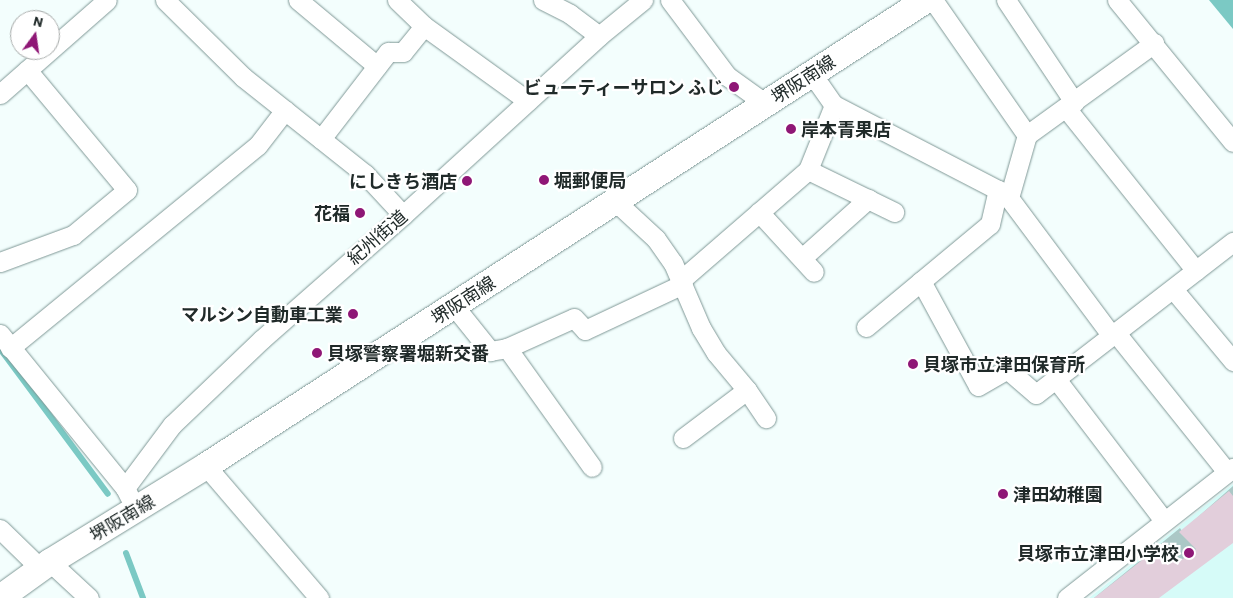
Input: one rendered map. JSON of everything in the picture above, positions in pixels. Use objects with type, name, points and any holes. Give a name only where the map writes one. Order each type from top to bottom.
[{"type":"main road","name":"堺阪南線","points":[[0,598],[130,499],[206,466],[926,0]]},
{"type":"street","points":[[0,94],[107,0]]},
{"type":"street","points":[[165,0],[243,77],[365,174],[403,215]]},
{"type":"street","points":[[298,0],[377,66]]},
{"type":"street","points":[[397,0],[424,26],[528,101]]},
{"type":"street","points":[[543,0],[570,14],[599,36]]},
{"type":"street","name":"紀州街道","points":[[130,499],[172,426],[262,339],[403,215],[599,36],[643,0]]},
{"type":"street","points":[[670,0],[727,76],[766,104]]},
{"type":"street","points":[[926,0],[1027,135]]},
{"type":"street","points":[[1006,0],[1070,105],[1196,271]]},
{"type":"street","points":[[1117,0],[1233,142]]},
{"type":"street","points":[[321,139],[388,52],[403,52],[424,26]]},
{"type":"street","points":[[866,327],[990,224],[1004,195],[1027,135],[1154,43]]},
{"type":"street","points":[[0,262],[73,235],[127,190],[27,70]]},
{"type":"street","points":[[812,74],[834,105],[1004,195],[1114,334],[1230,470],[1067,598]]},
{"type":"street","points":[[454,306],[490,351],[506,348],[574,318],[585,330],[682,282],[808,170],[834,105]]},
{"type":"street","points":[[130,499],[5,341],[258,144],[284,110]]},
{"type":"street","points":[[808,170],[894,212]]},
{"type":"street","points":[[802,258],[868,199]]},
{"type":"street","points":[[615,201],[656,239],[673,263],[701,328],[716,353],[747,390],[766,418]]},
{"type":"street","points":[[760,212],[814,272]]},
{"type":"street","points":[[921,281],[978,386],[1007,369],[1036,394],[1233,242]]},
{"type":"street","points":[[1173,289],[1233,361]]},
{"type":"street","points":[[506,348],[592,467]]},
{"type":"street","points":[[1056,379],[1164,521]]},
{"type":"street","points":[[683,438],[747,390]]},
{"type":"street","points":[[206,466],[319,598]]},
{"type":"street","points":[[0,529],[89,598]]},
{"type":"shaded area","name":"貝塚市立津田小学校","points":[[1233,484],[1233,598],[1089,598],[1202,508]]},
{"type":"water","points":[[1209,0],[1233,0],[1233,29]]},
{"type":"building","name":"貝塚市立津田小学校","points":[[1229,491],[1233,496],[1233,543],[1159,598],[1094,598],[1165,542],[1179,562],[1196,549],[1179,532]]},
{"type":"waterway","points":[[1,350],[108,494]]},
{"type":"waterway","points":[[126,553],[143,598]]},
{"type":"place","name":"ビューティーサロン ふじ","points":[[734,87]]},
{"type":"place","name":"岸本青果店","points":[[791,129]]},
{"type":"place","name":"堀郵便局","points":[[544,180]]},
{"type":"place","name":"にしきち酒店","points":[[467,181]]},
{"type":"place","name":"花福","points":[[360,213]]},
{"type":"place","name":"マルシン自動車工業","points":[[353,314]]},
{"type":"place","name":"貝塚警察署堀新交番","points":[[317,353]]},
{"type":"place","name":"貝塚市立津田保育所","points":[[913,364]]},
{"type":"place","name":"津田幼稚園","points":[[1003,494]]},
{"type":"place","name":"貝塚市立津田小学校","points":[[1189,553]]}]
